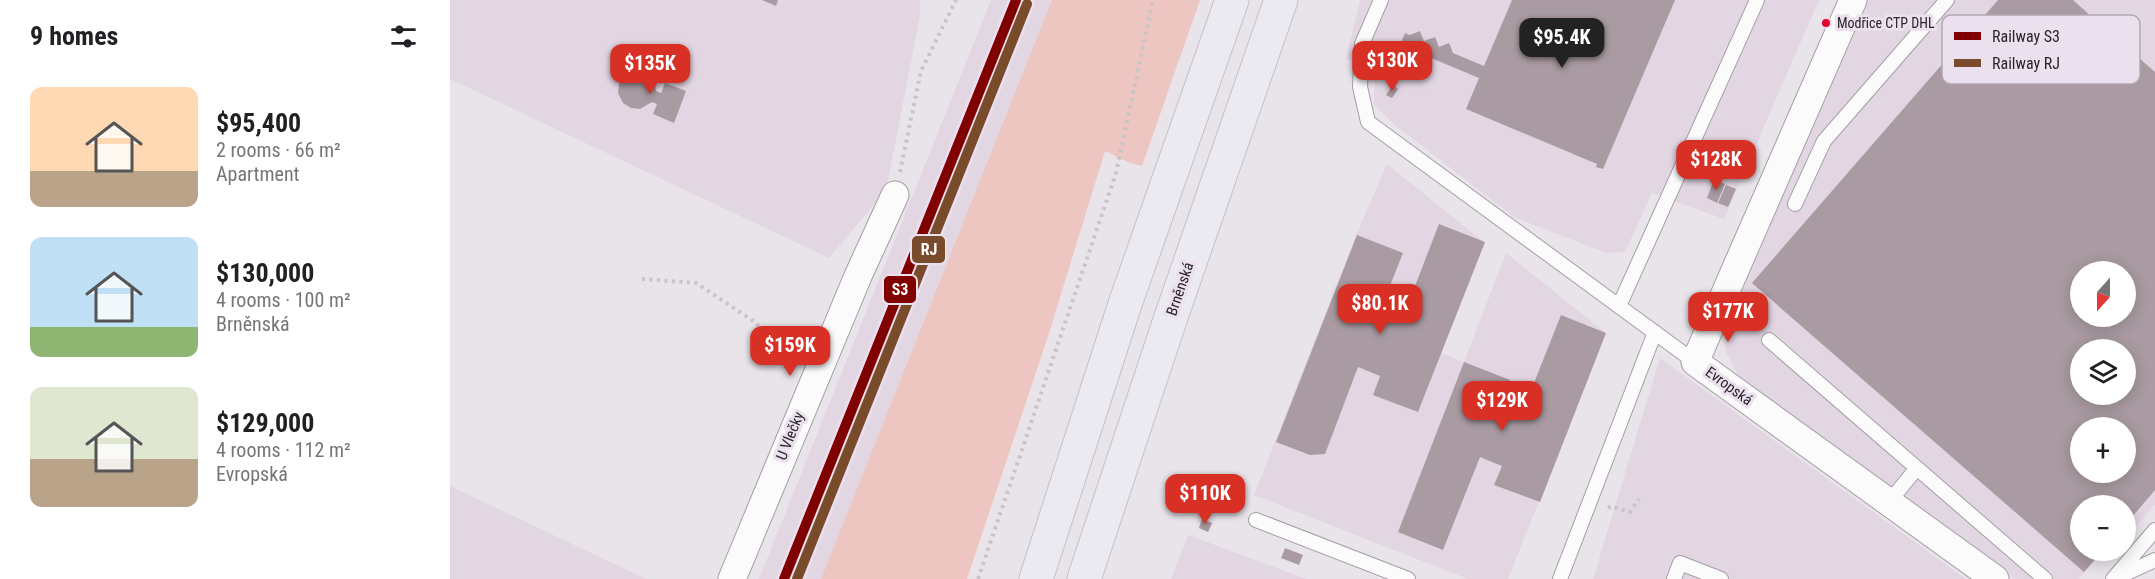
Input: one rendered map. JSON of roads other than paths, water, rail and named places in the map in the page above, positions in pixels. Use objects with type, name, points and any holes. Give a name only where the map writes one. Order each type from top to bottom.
[{"type":"highway","points":[[1036,579],[1125,304],[1232,0]]},
{"type":"highway","name":"Brněnská","points":[[1084,579],[1171,317],[1281,0]]},
{"type":"street","name":"Evropská","points":[[1852,0],[1695,362],[1995,579]]},
{"type":"street","name":"U Vlečky","points":[[732,579],[804,402],[895,195]]},
{"type":"lane","points":[[1381,0],[1362,44],[1360,87],[1368,122],[1695,362]]},
{"type":"lane","points":[[1619,306],[1757,0]]},
{"type":"lane","points":[[1795,204],[1824,141],[1947,0]]},
{"type":"lane","points":[[1560,579],[1655,332]]},
{"type":"lane","points":[[1768,340],[2045,579]]},
{"type":"lane","points":[[1888,502],[1917,468]]},
{"type":"lane","points":[[1257,520],[1408,579]]},
{"type":"lane","points":[[2113,579],[2155,530]]},
{"type":"lane","points":[[2113,579],[2155,560]]},
{"type":"lane","points":[[1674,579],[1680,563],[1721,579]]},
{"type":"rail line","name":"S3","points":[[784,579],[1016,0]]},
{"type":"rail line","name":"RJ","points":[[797,579],[1027,4]]},
{"type":"place","name":"Modřice CTP DHL","points":[[1826,23]]}]
